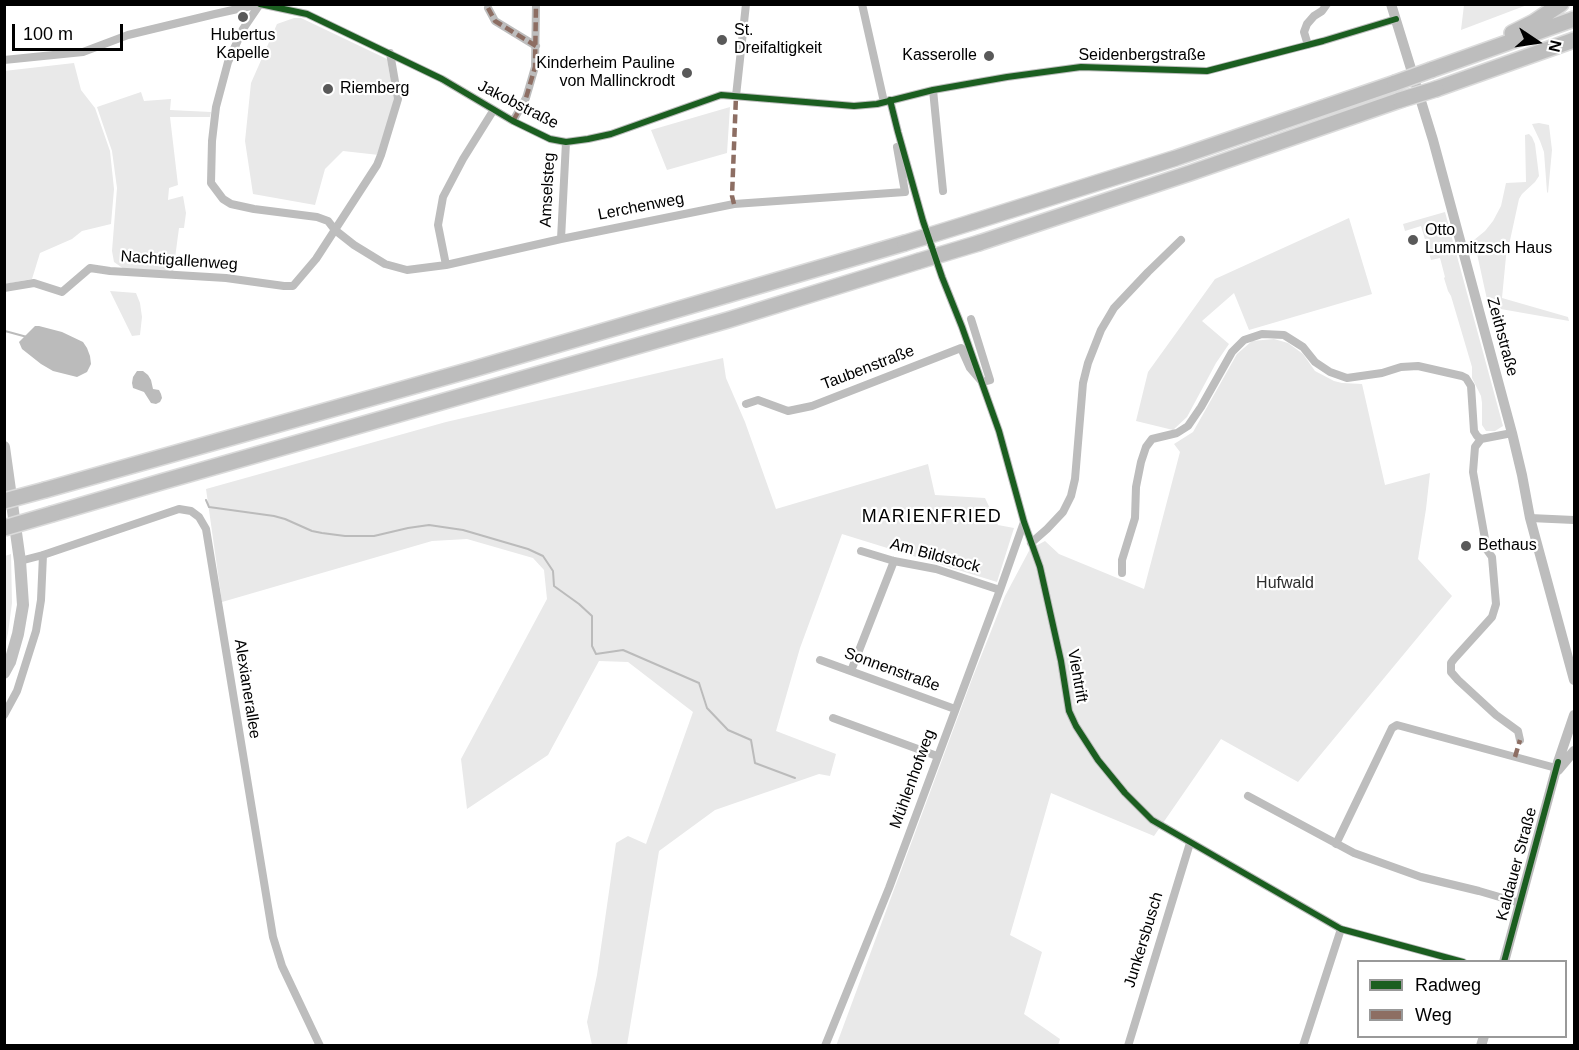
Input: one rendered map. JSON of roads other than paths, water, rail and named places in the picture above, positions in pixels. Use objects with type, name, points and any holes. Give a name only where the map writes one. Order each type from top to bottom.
[{"type":"highway","points":[[1453,62],[1483,45],[1534,22],[1562,4]]},
{"type":"highway","points":[[4,501],[474,369],[905,243],[1176,158],[1575,19]]},
{"type":"highway","points":[[4,528],[728,320],[980,243],[1575,40]]},
{"type":"main road","points":[[4,447],[21,561],[23,605],[16,644],[4,673]]},
{"type":"street","name":"Jakobstraße","points":[[260,4],[307,14],[442,80],[513,121],[550,139],[566,142],[588,140],[611,134],[720,95],[854,106],[887,101]]},
{"type":"street","points":[[260,4],[243,29],[228,62],[216,107],[211,183],[223,199],[231,204],[317,217],[328,221],[335,230],[377,165],[381,155],[398,99],[390,54]]},
{"type":"street","points":[[4,60],[83,52],[128,35],[260,4]]},
{"type":"street","points":[[513,121],[526,98],[536,67],[536,4]]},
{"type":"street","points":[[736,96],[746,4]]},
{"type":"street","points":[[862,4],[887,101],[898,132]]},
{"type":"street","points":[[1308,45],[1304,32],[1307,24],[1327,4]]},
{"type":"street","name":"Zeithstraße","points":[[1391,4],[1436,149],[1512,433],[1530,518],[1575,680]]},
{"type":"street","points":[[488,8],[495,21],[536,46]]},
{"type":"street","name":"Seidenbergstraße","points":[[887,101],[933,90],[1081,67],[1207,71],[1308,45],[1395,19]]},
{"type":"street","points":[[933,90],[943,190]]},
{"type":"street","points":[[446,265],[438,225],[443,197],[463,159],[494,111]]},
{"type":"street","name":"Lerchenweg","points":[[335,230],[385,264],[407,270],[446,265],[734,204],[905,192],[895,135],[898,132]]},
{"type":"street","name":"Viehtrift","points":[[898,132],[923,221],[999,431],[1024,522],[1040,567],[1053,621],[1069,711],[1098,760],[1125,793],[1152,820],[1341,929],[1455,960]]},
{"type":"street","name":"Amselsteg","points":[[561,239],[566,142]]},
{"type":"street","name":"Nachtigallenweg","points":[[4,288],[34,283],[62,292],[90,268],[142,274],[226,278],[293,286],[316,259],[335,230]]},
{"type":"street","points":[[1031,543],[1064,512],[1071,496],[1076,479],[1083,383],[1101,330],[1114,308],[1181,240]]},
{"type":"street","name":"Viehtrift","points":[[971,319],[990,380],[982,382]]},
{"type":"street","points":[[1122,573],[1122,560],[1135,518],[1136,487],[1146,447],[1152,440],[1177,433],[1188,426],[1232,352],[1244,340],[1262,334],[1284,335],[1302,347],[1315,362],[1330,372],[1347,378],[1382,373],[1401,367],[1418,366],[1466,378],[1472,387],[1474,431],[1481,439]]},
{"type":"street","name":"Taubenstraße","points":[[746,404],[758,400],[788,411],[812,406],[961,348],[970,368],[982,382]]},
{"type":"street","points":[[1512,433],[1481,439],[1475,447],[1473,472],[1487,550],[1492,557],[1496,604],[1492,617],[1451,663],[1451,672],[1496,715],[1518,731],[1520,740]]},
{"type":"street","name":"Alexianerallee","points":[[21,561],[179,509],[199,517],[206,529],[273,938],[282,966],[320,1046]]},
{"type":"street","points":[[1530,518],[1575,520]]},
{"type":"street","name":"Mühlenhofweg","points":[[825,1046],[889,888],[1024,522]]},
{"type":"street","name":"Am Bildstock","points":[[861,551],[894,561],[936,569],[1000,590]]},
{"type":"street","points":[[4,715],[17,691],[36,631],[41,600],[43,555]]},
{"type":"street","points":[[851,671],[894,561]]},
{"type":"street","name":"Sonnenstraße","points":[[820,660],[955,709]]},
{"type":"street","name":"Kaldauer Straße","points":[[1505,960],[1556,770],[1575,715]]},
{"type":"street","points":[[833,718],[937,756]]},
{"type":"street","points":[[1336,844],[1392,728],[1397,725],[1556,770]]},
{"type":"street","name":"Kaldauer Straße","points":[[1556,770],[1575,751]]},
{"type":"street","points":[[1248,796],[1354,853],[1421,877],[1520,903]]},
{"type":"street","name":"Junkersbusch","points":[[1128,1046],[1190,843]]},
{"type":"street","points":[[1303,1046],[1341,929]]},
{"type":"waterway","points":[[5,331],[27,337]]},
{"type":"waterway","points":[[206,500],[209,507],[274,516],[322,533],[374,536],[429,525],[463,530],[528,549],[543,556],[553,571],[554,586],[592,616],[592,646],[596,654],[623,650],[699,683],[707,708],[728,730],[751,740],[755,763],[795,778]]},
{"type":"place","name":"Hubertus Kapelle","points":[[243,17]]},
{"type":"place","name":"St. Dreifaltigkeit","points":[[722,40]]},
{"type":"place","name":"Kasserolle","points":[[989,56]]},
{"type":"place","name":"Kinderheim Pauline von Mallinckrodt","points":[[687,73]]},
{"type":"place","name":"Riemberg","points":[[328,89]]},
{"type":"place","name":"Otto Lummitzsch Haus","points":[[1413,240]]},
{"type":"place","name":"Bethaus","points":[[1466,546]]},
{"type":"district","name":"MARIENFRIED","points":[[932,517]]},
{"type":"park label","name":"Hufwald","points":[[1285,584]]}]
